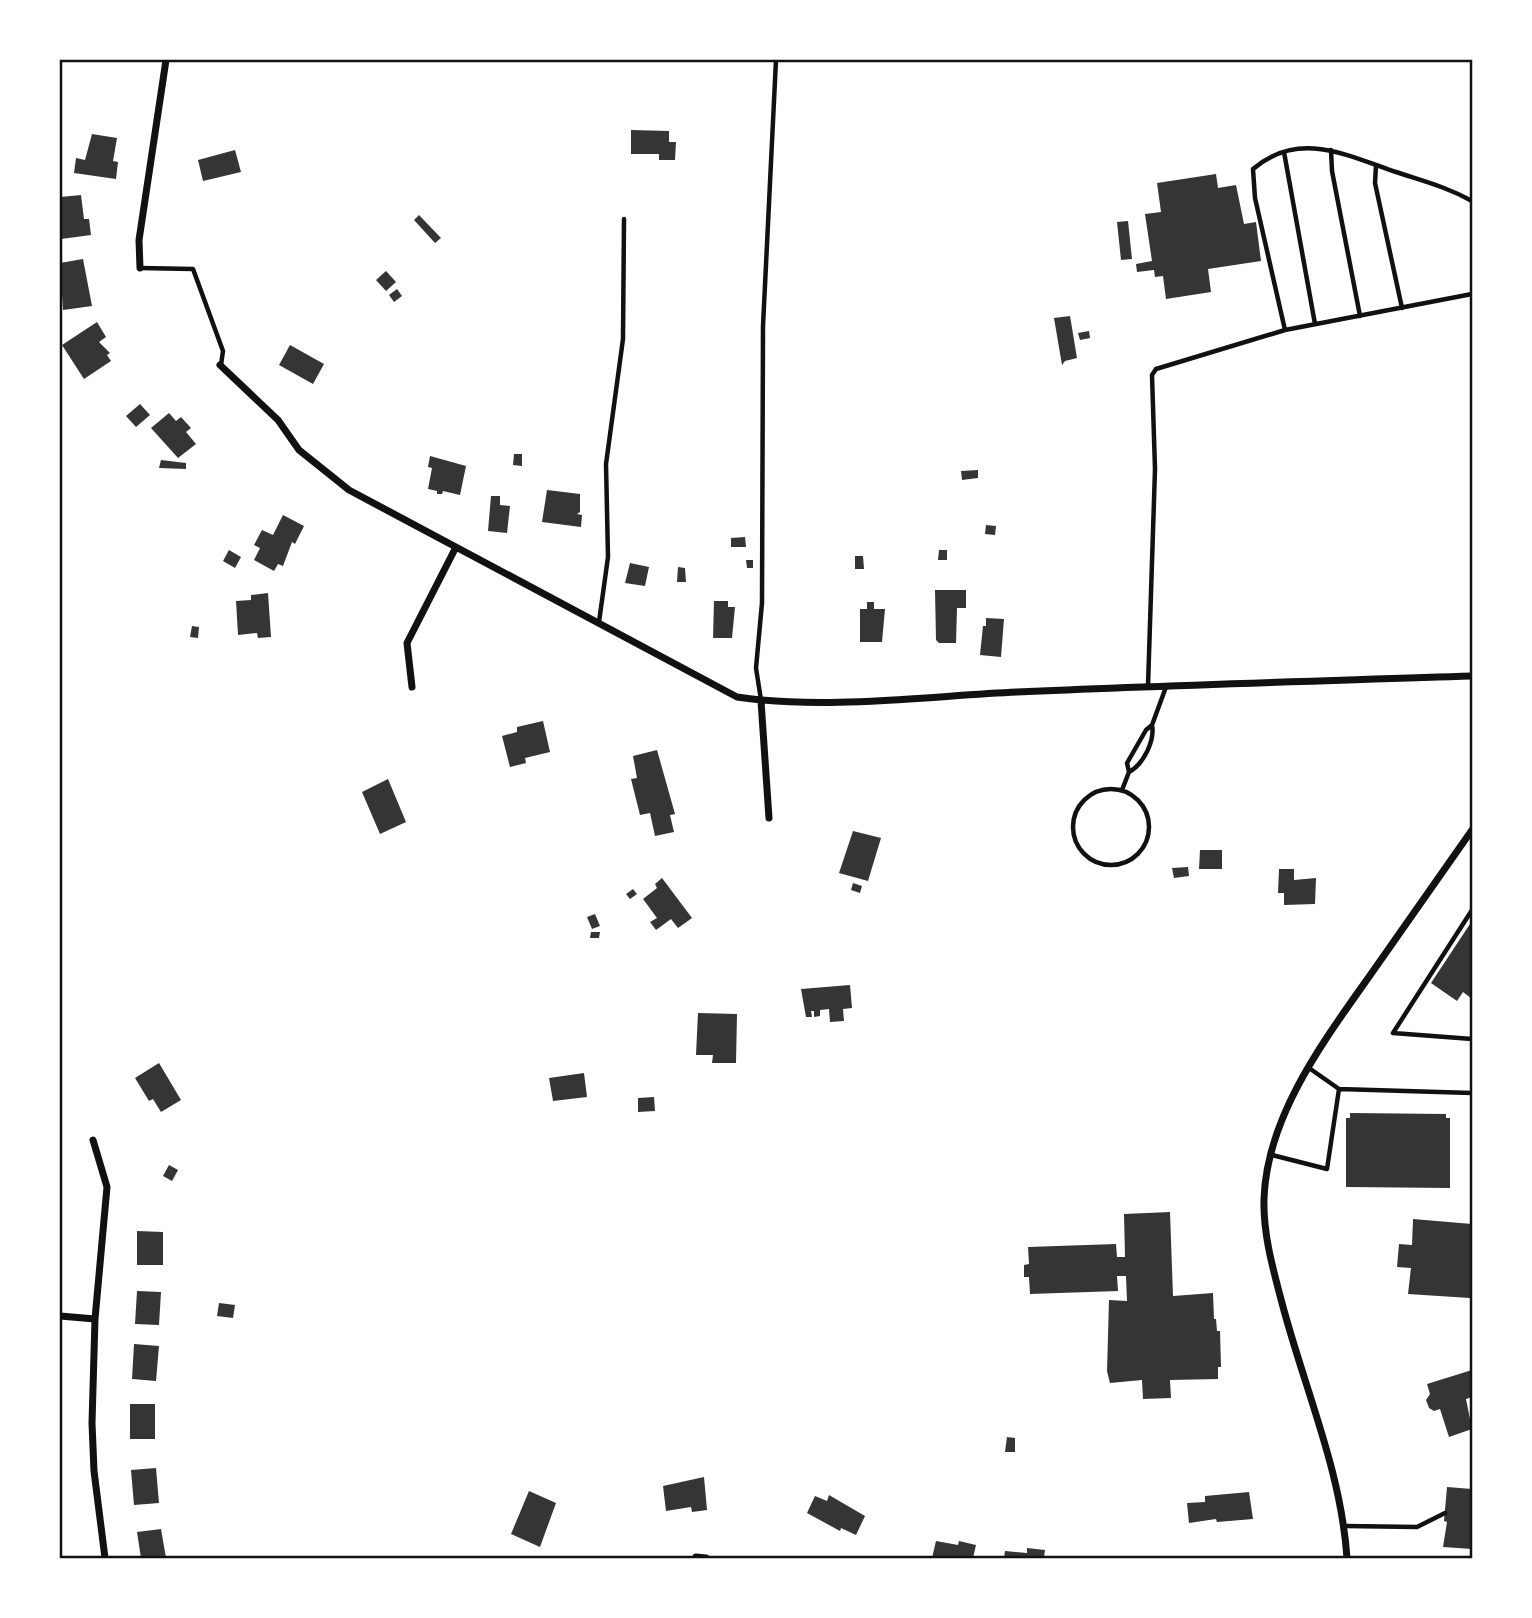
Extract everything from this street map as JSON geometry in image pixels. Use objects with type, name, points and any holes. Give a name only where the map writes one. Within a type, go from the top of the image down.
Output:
[{"type":"street","points":[[140,268],[139,240],[166,60]]},
{"type":"street","points":[[220,365],[278,420],[299,450],[349,490],[598,622],[715,688],[737,697],[761,701],[847,700],[1148,686],[1472,676]]},
{"type":"street","points":[[412,687],[407,643],[456,547]]},
{"type":"street","points":[[761,701],[768,818]]},
{"type":"street","points":[[1346,1559],[1345,1526],[1319,1424],[1271,1261],[1264,1222],[1264,1197],[1271,1154],[1279,1128],[1327,1036],[1472,830]]},
{"type":"street","points":[[93,1140],[107,1187],[95,1319],[94,1471],[105,1559]]},
{"type":"street","points":[[60,1317],[95,1319]]},
{"type":"street","points":[[696,1557],[706,1559]]},
{"type":"lane","points":[[761,701],[756,668],[762,603],[763,326],[776,60]]},
{"type":"lane","points":[[1285,331],[1255,198],[1253,169],[1270,155],[1301,148],[1331,150],[1433,181],[1472,201]]},
{"type":"lane","points":[[1331,150],[1360,316]]},
{"type":"lane","points":[[1284,152],[1315,324]]},
{"type":"lane","points":[[1377,165],[1376,183],[1402,308]]},
{"type":"lane","points":[[598,622],[608,557],[606,464],[623,339],[624,219]]},
{"type":"lane","points":[[140,268],[192,269],[223,351],[220,365]]},
{"type":"lane","points":[[1148,686],[1155,470],[1152,375],[1156,369],[1285,331],[1472,294]]},
{"type":"lane","points":[[1122,790],[1129,772],[1127,763],[1152,724],[1166,686]]},
{"type":"lane","points":[[1129,772],[1137,768],[1154,736],[1152,724]]},
{"type":"lane","points":[[1122,790],[1143,805],[1150,829],[1147,842],[1130,861],[1105,865],[1083,852],[1076,842],[1074,818],[1087,797],[1098,791],[1122,790]]},
{"type":"lane","points":[[1472,910],[1393,1033],[1472,1039]]},
{"type":"lane","points":[[1309,1068],[1339,1089],[1472,1093]]},
{"type":"lane","points":[[1271,1154],[1327,1169],[1339,1089]]},
{"type":"lane","points":[[1345,1526],[1417,1527],[1445,1513]]},
{"type":"building","points":[[631,130],[669,131],[669,142],[676,142],[675,160],[659,160],[659,154],[631,154]]},
{"type":"building","points":[[92,134],[117,138],[113,161],[118,162],[116,179],[74,173],[76,158],[85,160]]},
{"type":"building","points":[[235,150],[241,172],[203,181],[198,160]]},
{"type":"building","points":[[1216,174],[1218,188],[1236,185],[1244,224],[1256,222],[1261,261],[1208,269],[1211,292],[1166,299],[1163,276],[1155,277],[1154,270],[1137,272],[1136,264],[1152,261],[1145,214],[1161,212],[1157,183]]},
{"type":"building","points":[[81,195],[84,219],[89,219],[91,235],[61,239],[60,197]]},
{"type":"building","points":[[419,215],[441,238],[435,243],[414,220]]},
{"type":"building","points":[[1128,221],[1132,259],[1121,260],[1117,222]]},
{"type":"building","points":[[83,259],[92,306],[63,310],[60,263]]},
{"type":"building","points":[[386,271],[396,282],[386,291],[376,280]]},
{"type":"building","points":[[397,289],[402,296],[394,302],[389,295]]},
{"type":"building","points":[[1070,316],[1077,358],[1065,361],[1062,365],[1054,318]]},
{"type":"building","points":[[97,322],[106,337],[99,342],[110,353],[107,355],[111,361],[84,379],[62,345]]},
{"type":"building","points":[[1089,331],[1090,338],[1080,340],[1078,333]]},
{"type":"building","points":[[290,345],[324,364],[313,384],[279,365]]},
{"type":"building","points":[[140,404],[150,415],[136,427],[126,416]]},
{"type":"building","points":[[169,413],[176,421],[181,417],[191,428],[186,432],[196,444],[178,458],[151,428]]},
{"type":"building","points":[[514,454],[522,454],[522,466],[513,465]]},
{"type":"building","points":[[430,456],[466,466],[460,495],[443,491],[442,494],[437,494],[437,491],[428,489],[432,468],[428,467]]},
{"type":"building","points":[[161,460],[186,463],[186,469],[159,468]]},
{"type":"building","points":[[978,470],[978,478],[962,480],[961,471]]},
{"type":"building","points":[[547,490],[580,494],[580,512],[577,514],[582,515],[581,527],[542,522]]},
{"type":"building","points":[[491,496],[500,496],[500,505],[510,506],[507,533],[488,531]]},
{"type":"building","points":[[283,515],[304,526],[295,544],[292,542],[283,566],[278,564],[274,571],[254,560],[260,548],[254,545],[262,530],[273,535]]},
{"type":"building","points":[[986,525],[996,526],[995,535],[985,534]]},
{"type":"building","points":[[745,537],[746,547],[731,547],[731,538]]},
{"type":"building","points":[[229,550],[241,557],[235,568],[223,561]]},
{"type":"building","points":[[939,550],[947,550],[947,560],[938,560]]},
{"type":"building","points":[[855,556],[863,556],[864,569],[855,569]]},
{"type":"building","points":[[746,560],[753,560],[753,568],[747,568]]},
{"type":"building","points":[[630,563],[649,567],[645,586],[625,583]]},
{"type":"building","points":[[678,567],[685,568],[686,582],[677,582]]},
{"type":"building","points":[[935,590],[966,590],[966,608],[957,608],[956,643],[939,643],[936,640]]},
{"type":"building","points":[[268,593],[271,637],[258,638],[257,633],[238,635],[236,601],[251,600],[251,595]]},
{"type":"building","points":[[714,601],[728,601],[728,607],[735,607],[732,638],[713,638]]},
{"type":"building","points":[[867,602],[874,602],[874,609],[885,609],[882,642],[860,642],[860,609],[867,609]]},
{"type":"building","points":[[986,618],[1004,619],[1001,657],[980,655]]},
{"type":"building","points":[[192,626],[199,627],[198,638],[190,637]]},
{"type":"building","points":[[543,721],[550,752],[525,758],[526,763],[510,767],[502,736],[517,732],[517,727]]},
{"type":"building","points":[[657,750],[675,814],[670,815],[674,832],[655,836],[650,813],[640,815],[631,779],[637,778],[633,756]]},
{"type":"building","points":[[388,779],[406,822],[380,834],[362,792]]},
{"type":"building","points":[[853,831],[881,838],[868,881],[839,873]]},
{"type":"building","points":[[1200,850],[1222,850],[1222,869],[1199,869]]},
{"type":"building","points":[[1188,867],[1189,876],[1174,878],[1172,868]]},
{"type":"building","points":[[1279,869],[1294,869],[1294,880],[1316,878],[1315,904],[1284,905],[1284,893],[1278,893]]},
{"type":"building","points":[[662,878],[692,918],[678,928],[671,919],[656,930],[650,922],[657,918],[643,899],[657,888],[655,884]]},
{"type":"building","points":[[853,883],[862,886],[860,893],[851,890]]},
{"type":"building","points":[[633,889],[637,894],[630,899],[626,894]]},
{"type":"building","points":[[595,914],[600,926],[592,929],[587,917]]},
{"type":"building","points":[[1472,921],[1472,999],[1463,992],[1457,1001],[1431,983]]},
{"type":"building","points":[[591,932],[600,932],[599,938],[590,938]]},
{"type":"building","points":[[850,985],[852,1008],[843,1009],[844,1021],[830,1022],[829,1009],[820,1010],[820,1016],[814,1017],[814,1011],[811,1011],[812,1017],[806,1017],[801,989]]},
{"type":"building","points":[[698,1013],[737,1014],[736,1063],[712,1063],[713,1055],[696,1055]]},
{"type":"building","points":[[159,1063],[181,1100],[161,1112],[153,1099],[149,1101],[135,1078]]},
{"type":"building","points":[[584,1073],[587,1097],[553,1101],[549,1078]]},
{"type":"building","points":[[654,1097],[655,1111],[638,1112],[638,1098]]},
{"type":"building","points":[[1350,1113],[1446,1114],[1446,1118],[1450,1118],[1450,1188],[1346,1187],[1346,1118],[1350,1118]]},
{"type":"building","points":[[169,1165],[178,1170],[172,1181],[163,1176]]},
{"type":"building","points":[[1170,1212],[1173,1296],[1213,1293],[1214,1319],[1217,1331],[1220,1331],[1221,1367],[1218,1367],[1218,1379],[1170,1380],[1171,1398],[1143,1399],[1142,1380],[1110,1383],[1107,1371],[1109,1300],[1127,1301],[1126,1276],[1117,1276],[1118,1291],[1030,1294],[1029,1277],[1024,1277],[1024,1265],[1029,1264],[1028,1247],[1116,1244],[1117,1257],[1125,1257],[1124,1214]]},
{"type":"building","points":[[1413,1219],[1472,1224],[1470,1298],[1408,1294],[1411,1268],[1397,1267],[1399,1244],[1412,1245]]},
{"type":"building","points":[[137,1231],[163,1232],[163,1265],[137,1265]]},
{"type":"building","points":[[137,1291],[161,1292],[159,1325],[135,1324]]},
{"type":"building","points":[[219,1303],[235,1305],[233,1318],[217,1316]]},
{"type":"building","points":[[134,1344],[159,1346],[156,1381],[132,1379]]},
{"type":"building","points":[[1472,1370],[1472,1397],[1466,1399],[1472,1429],[1449,1437],[1440,1409],[1434,1411],[1429,1408],[1426,1400],[1430,1394],[1427,1384]]},
{"type":"building","points":[[130,1404],[155,1404],[155,1439],[130,1439]]},
{"type":"building","points":[[1007,1437],[1015,1438],[1015,1452],[1005,1452]]},
{"type":"building","points":[[156,1468],[159,1503],[134,1505],[131,1470]]},
{"type":"building","points":[[704,1477],[707,1510],[692,1512],[691,1507],[666,1511],[663,1486]]},
{"type":"building","points":[[1447,1487],[1472,1489],[1472,1549],[1443,1547],[1447,1522],[1444,1521]]},
{"type":"building","points":[[529,1491],[556,1503],[540,1547],[511,1534]]},
{"type":"building","points":[[1249,1492],[1253,1519],[1217,1522],[1216,1519],[1189,1523],[1187,1503],[1205,1502],[1205,1496]]},
{"type":"building","points":[[829,1495],[865,1516],[856,1535],[841,1528],[840,1531],[807,1513],[815,1496],[827,1501]]},
{"type":"building","points":[[161,1529],[166,1558],[141,1558],[137,1532]]},
{"type":"building","points":[[936,1541],[958,1545],[959,1541],[976,1545],[973,1558],[932,1558]]},
{"type":"building","points":[[1027,1548],[1045,1550],[1044,1558],[1004,1558],[1005,1551],[1027,1553]]}]
